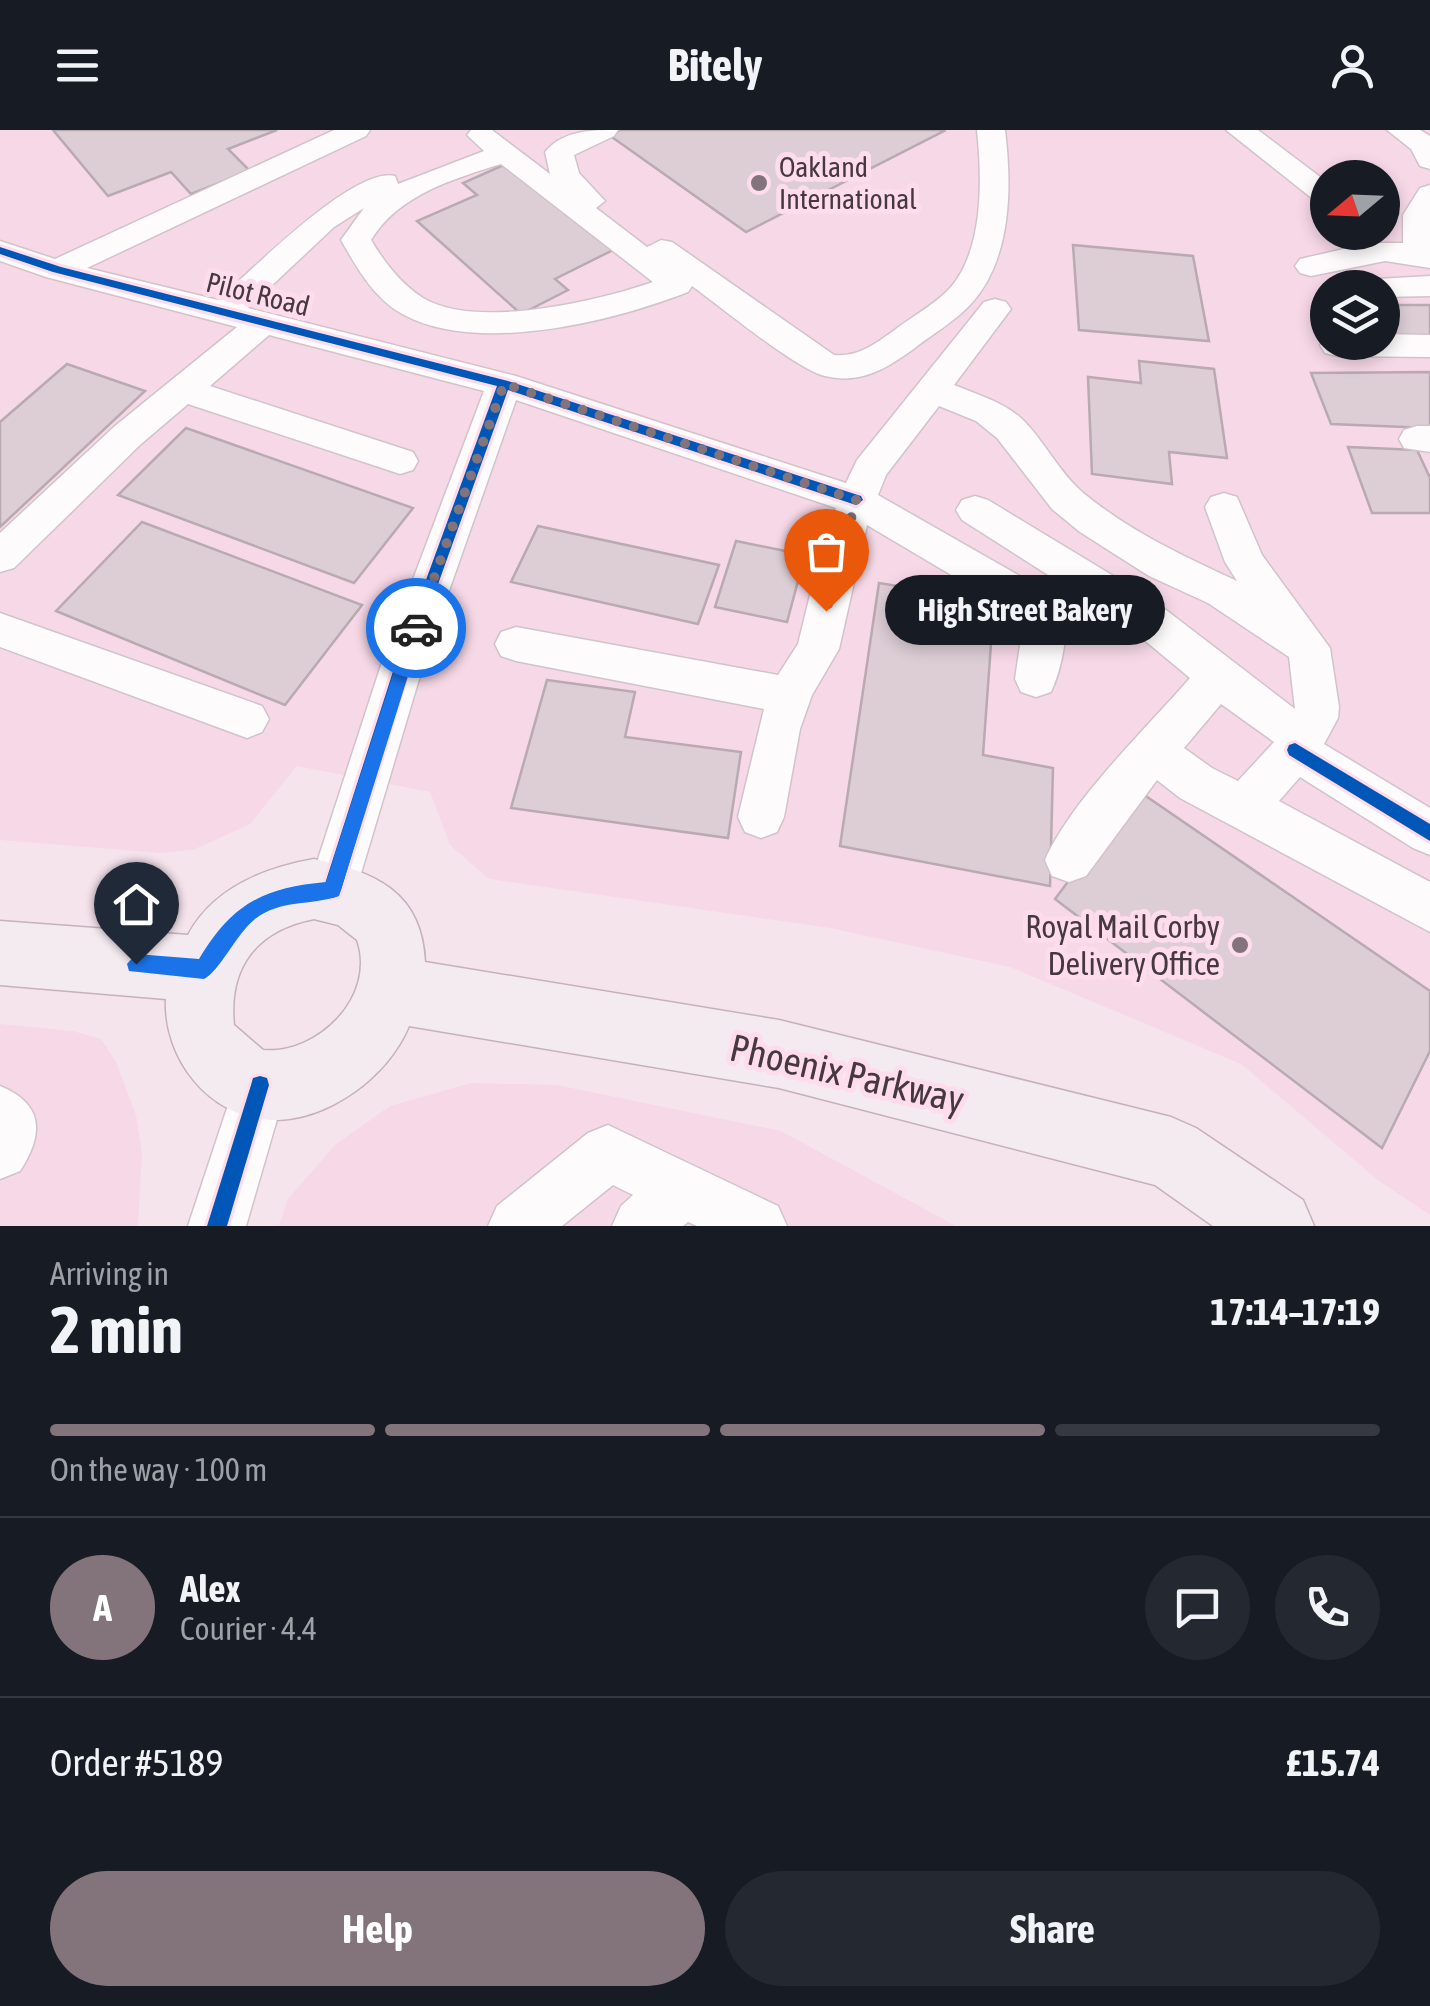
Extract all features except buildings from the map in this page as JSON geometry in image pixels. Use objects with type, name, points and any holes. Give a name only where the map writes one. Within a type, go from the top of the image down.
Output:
[{"type":"main road","points":[[332,890],[360,900],[382,920],[394,948],[392,990],[378,1024],[352,1054],[320,1075],[284,1086],[260,1085],[229,1073],[207,1051],[196,1020],[204,969],[223,937],[250,912],[281,895],[332,890]]},
{"type":"main road","points":[[0,954],[204,969]]},
{"type":"main road","name":"Phoenix Parkway","points":[[392,990],[779,1054],[1172,1153],[1276,1226]]},
{"type":"street","points":[[57,270],[356,130]]},
{"type":"street","points":[[604,130],[562,149],[558,157],[565,176],[591,202],[825,365],[849,370],[868,366],[959,298],[976,274],[987,241],[995,156],[991,130]]},
{"type":"street","points":[[1240,130],[1310,183]]},
{"type":"street","points":[[1401,130],[1423,144],[1430,160]]},
{"type":"street","points":[[493,140],[536,177],[677,285],[650,296],[566,314],[462,324],[421,311],[371,270],[356,240],[364,222],[493,140]]},
{"type":"street","points":[[226,311],[323,221],[420,160],[493,140]]},
{"type":"street","points":[[1398,250],[1424,256],[1418,215],[1430,194]]},
{"type":"street","name":"Pilot Road","points":[[0,250],[57,270],[504,384],[857,501],[1046,611],[1036,679]]},
{"type":"street","points":[[1310,266],[1345,250]]},
{"type":"street","points":[[1400,287],[1430,286]]},
{"type":"street","points":[[761,817],[772,756],[790,696],[818,649],[857,501],[932,390],[995,309]]},
{"type":"street","points":[[0,557],[128,435],[265,321]]},
{"type":"street","points":[[1400,346],[1430,346]]},
{"type":"street","points":[[332,890],[404,658],[504,384]]},
{"type":"street","points":[[186,390],[400,461]]},
{"type":"street","points":[[932,390],[988,412],[1010,428],[1065,499],[1094,522],[1164,565],[1222,592],[1309,648]]},
{"type":"street","points":[[1224,507],[1245,562],[1309,648],[1305,735],[1254,795]]},
{"type":"street","points":[[975,510],[1138,612],[1256,707],[1305,735],[1430,833]]},
{"type":"street","points":[[0,630],[248,720]]},
{"type":"street","points":[[516,644],[790,696]]},
{"type":"street","points":[[1069,860],[1218,676]]},
{"type":"street","points":[[1154,752],[1196,783],[1254,795],[1430,908]]},
{"type":"street","points":[[217,1226],[260,1085]]},
{"type":"street","points":[[0,1113],[10,1126],[9,1138],[0,1152]]},
{"type":"street","points":[[517,1226],[608,1153],[758,1226]]},
{"type":"street","points":[[641,1226],[682,1189]]},
{"type":"shaded area","points":[[0,130],[1430,130],[1430,1215],[1379,1181],[1241,1064],[1010,967],[830,928],[489,879],[450,845],[430,792],[297,766],[250,824],[193,850],[159,853],[0,840]]},
{"type":"shaded area","points":[[0,1024],[73,1031],[101,1039],[116,1062],[136,1115],[142,1154],[138,1226],[0,1226]]},
{"type":"shaded area","points":[[471,1083],[557,1085],[781,1131],[956,1226],[279,1226],[288,1199],[335,1145],[390,1106]]},
{"type":"cycle path","points":[[0,250],[57,270],[504,384],[404,659],[332,890]]},
{"type":"cycle path","points":[[504,384],[856,500]]},
{"type":"cycle path","points":[[1295,750],[1430,833]]},
{"type":"cycle path","points":[[217,1226],[260,1085]]},
{"type":"way so far","points":[[416,628],[504,384],[856,500],[826,611]]},
{"type":"place","name":"Oakland International","points":[[759,183]]},
{"type":"place","name":"High Street Bakery","points":[[826,611]]},
{"type":"place","name":"Royal Mail Corby Delivery Office","points":[[1240,945]]},
{"type":"route","points":[[136,964],[204,969],[223,937],[250,912],[281,895],[332,890],[416,628]]}]
